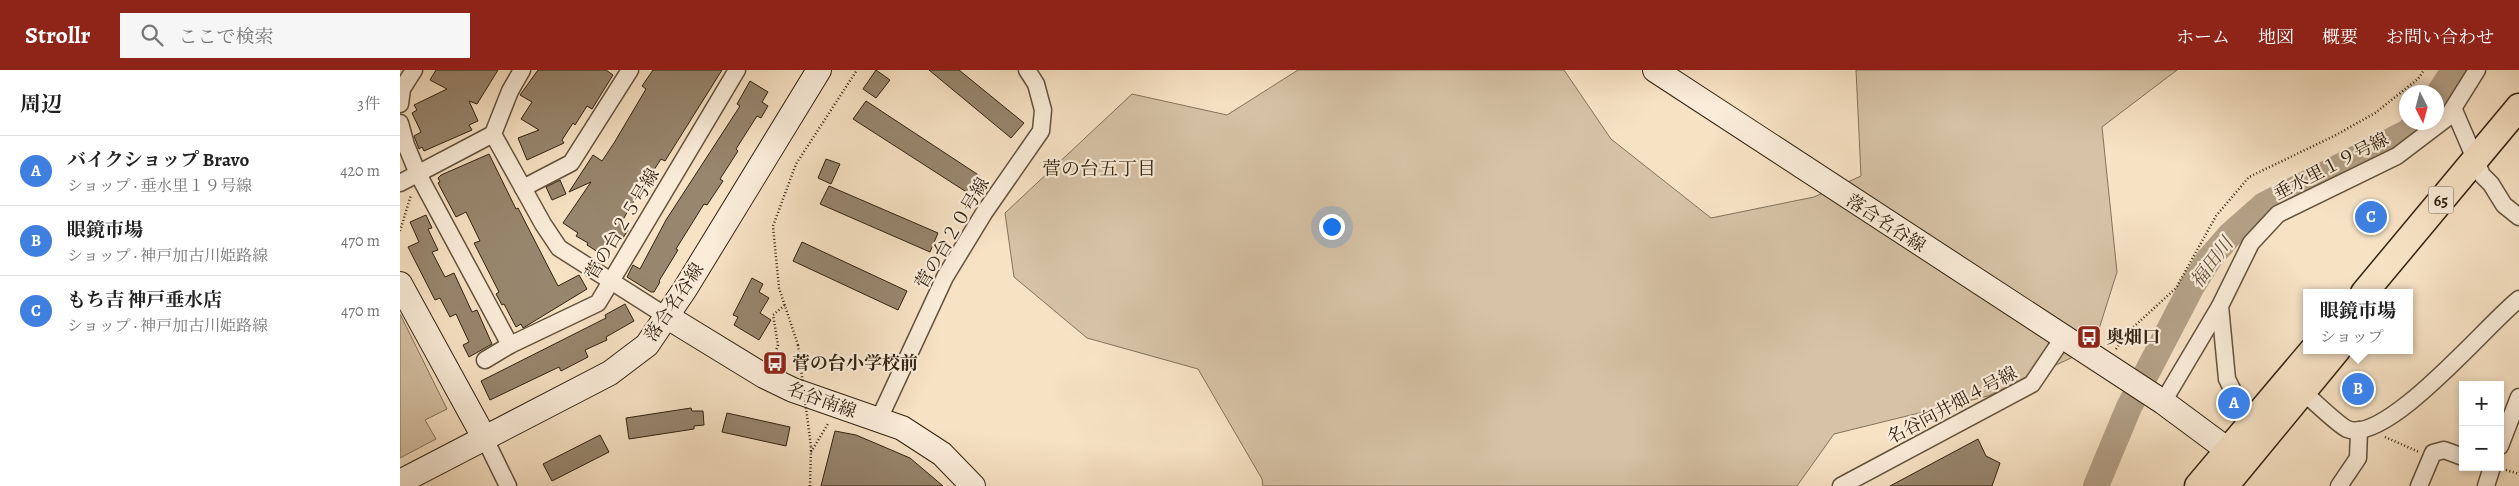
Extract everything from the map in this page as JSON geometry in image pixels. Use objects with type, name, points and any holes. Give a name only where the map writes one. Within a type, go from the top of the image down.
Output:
[{"type":"main road","name":"65","points":[[2387,289],[2478,167],[2519,107]]},
{"type":"main road","name":"65","points":[[2368,289],[2478,167],[2519,131]]},
{"type":"main road","points":[[2225,486],[2250,424],[2310,354]]},
{"type":"main road","points":[[2198,486],[2237,456],[2303,392],[2334,354]]},
{"type":"street","points":[[401,94],[414,70]]},
{"type":"street","points":[[400,184],[493,134],[510,91],[522,70]]},
{"type":"street","points":[[523,188],[570,163],[630,70]]},
{"type":"street","name":"菅の台２５号線","points":[[485,360],[510,345],[598,303],[737,70]]},
{"type":"street","name":"落合名谷線","points":[[400,482],[485,439],[628,361],[647,345],[818,70]]},
{"type":"street","name":"菅の台２０号線","points":[[879,419],[945,277],[984,213],[1042,131],[1043,110],[1036,84],[1027,70]]},
{"type":"street","name":"落合名谷線","points":[[1655,70],[2063,338],[2116,365],[2237,456]]},
{"type":"street","name":"垂水里１９号線","points":[[2163,402],[2220,306],[2251,243],[2278,214],[2397,156],[2447,118],[2454,110],[2477,70]]},
{"type":"street","points":[[2454,110],[2478,167],[2492,184],[2504,205],[2519,217]]},
{"type":"street","points":[[400,123],[406,146],[418,174],[510,345]]},
{"type":"street","points":[[493,134],[543,224],[559,248],[610,283],[666,316]]},
{"type":"street","points":[[400,284],[485,439],[508,486]]},
{"type":"street","points":[[2303,392],[2347,429],[2363,430],[2379,425],[2415,398],[2519,299]]},
{"type":"street","points":[[2220,306],[2227,379],[2250,424]]},
{"type":"street","name":"名谷南線","points":[[666,316],[764,376],[793,390],[902,428],[934,446],[973,486]]},
{"type":"street","name":"名谷向井畑４号線","points":[[1841,486],[2032,384],[2063,338]]},
{"type":"street","points":[[2504,436],[2519,398]]},
{"type":"street","points":[[2339,486],[2358,458],[2363,430]]},
{"type":"street","points":[[2419,486],[2433,452],[2444,450],[2459,456]]},
{"type":"street","points":[[2486,486],[2490,471]]},
{"type":"path","points":[[810,486],[811,448],[798,345],[779,288],[773,226],[796,164],[857,70]]},
{"type":"path","points":[[2116,365],[2128,332],[2176,288],[2216,216],[2248,177],[2336,135],[2375,113],[2418,78],[2424,70]]},
{"type":"path","points":[[400,231],[418,174]]},
{"type":"path","points":[[772,361],[778,345],[773,315],[785,305]]},
{"type":"path","points":[[811,453],[830,421]]},
{"type":"path","points":[[2363,430],[2431,457]]},
{"type":"path","points":[[2504,469],[2519,474]]},
{"type":"shaded area","points":[[1298,70],[1564,70],[1611,139],[1711,218],[1814,197],[1861,176],[1856,70],[2177,70],[2102,127],[2117,272],[2093,348],[1988,396],[1834,434],[1797,486],[1263,486],[1262,479],[1198,369],[1087,338],[1014,277],[1005,213],[1132,94],[1227,115]]},
{"type":"shaded area","points":[[400,314],[447,409],[425,420],[436,439],[400,458]]},
{"type":"building","points":[[436,70],[498,70],[477,104],[469,101],[478,121],[469,125],[472,130],[424,151],[422,147],[419,149],[414,136],[421,132],[412,113],[417,110],[414,105],[447,89],[430,80]]},
{"type":"building","points":[[538,70],[606,70],[613,75],[592,109],[587,106],[575,125],[573,123],[562,140],[564,143],[527,160],[518,138],[539,130],[521,119],[532,102],[520,95]]},
{"type":"building","points":[[653,70],[722,70],[665,161],[661,159],[629,209],[620,225],[628,230],[621,241],[611,238],[601,254],[587,245],[588,243],[576,236],[578,233],[563,223],[591,182],[569,192],[593,155],[602,161],[646,89],[642,86]]},
{"type":"building","points":[[876,70],[890,80],[876,98],[863,89]]},
{"type":"building","points":[[929,70],[959,70],[1024,123],[1011,138]]},
{"type":"building","points":[[750,81],[768,92],[762,102],[768,106],[761,118],[757,116],[736,149],[738,151],[720,179],[723,181],[707,205],[704,204],[676,249],[678,250],[654,292],[651,292],[627,277],[633,265],[640,269],[666,220],[740,106],[737,104]]},
{"type":"building","points":[[866,101],[980,176],[968,193],[853,119]]},
{"type":"building","points":[[489,154],[516,209],[518,208],[558,286],[579,275],[587,289],[523,328],[521,324],[516,327],[504,304],[502,305],[496,294],[499,292],[474,243],[480,241],[466,212],[456,217],[438,183],[440,182],[438,178],[441,175]]},
{"type":"building","points":[[826,159],[840,164],[831,184],[818,178]]},
{"type":"building","points":[[560,180],[566,194],[552,200],[546,187]]},
{"type":"building","points":[[829,186],[938,233],[930,252],[820,204]]},
{"type":"building","points":[[426,215],[432,228],[428,229],[438,250],[432,252],[445,277],[454,273],[472,312],[477,310],[492,344],[469,357],[463,345],[469,342],[456,314],[450,317],[440,298],[435,300],[408,247],[419,242],[410,222]]},
{"type":"building","points":[[802,242],[907,291],[898,310],[793,261]]},
{"type":"building","points":[[752,278],[763,284],[759,292],[769,298],[760,313],[771,320],[759,340],[734,325],[738,317],[733,315]]},
{"type":"building","points":[[625,304],[634,321],[606,337],[607,340],[585,350],[588,357],[561,371],[559,367],[490,400],[481,381],[606,318],[605,315]]},
{"type":"building","points":[[691,408],[692,411],[703,411],[704,425],[694,426],[694,429],[629,439],[626,418]]},
{"type":"building","points":[[727,413],[790,427],[786,446],[722,432]]},
{"type":"building","points":[[835,431],[856,435],[910,458],[943,486],[821,486]]},
{"type":"building","points":[[600,435],[609,452],[552,481],[543,464]]},
{"type":"building","points":[[1978,439],[1986,456],[2000,463],[1992,486],[1890,486]]},
{"type":"waterway","name":"福田川","points":[[2444,86],[2454,70]]},
{"type":"waterway","name":"福田川","points":[[2096,486],[2129,407],[2192,286],[2209,259],[2230,235],[2264,205],[2410,130]]},
{"type":"place","name":"もち吉 神戸垂水店","points":[[2371,217]]},
{"type":"place","name":"奥畑口","points":[[2089,337]]},
{"type":"place","name":"菅の台小学校前","points":[[775,363]]},
{"type":"place","name":"眼鏡市場","points":[[2358,389]]},
{"type":"place","name":"バイクショップ Bravo","points":[[2234,403]]},
{"type":"district","name":"菅の台五丁目","points":[[1099,168]]}]
